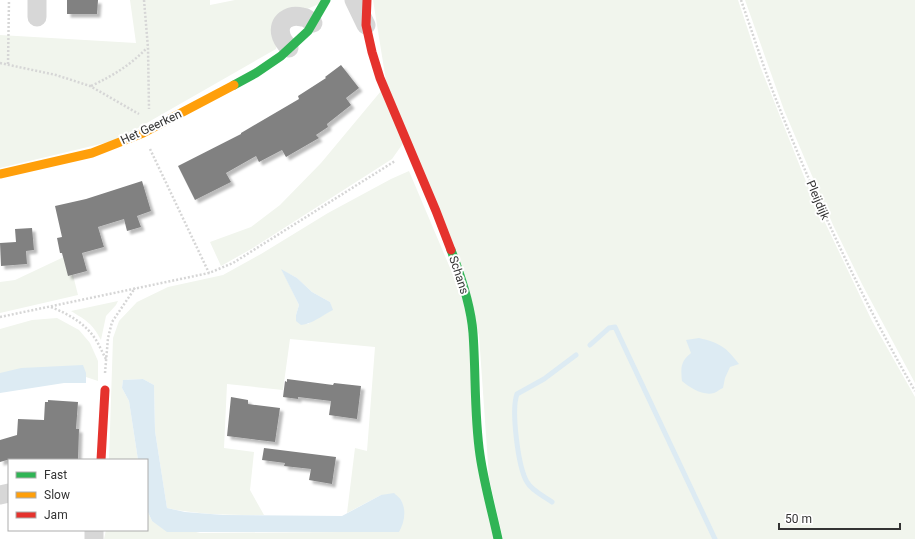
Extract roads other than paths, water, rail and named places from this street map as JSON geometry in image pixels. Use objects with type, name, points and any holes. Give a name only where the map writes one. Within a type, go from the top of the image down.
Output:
[{"type":"street","name":"Het Geerken","points":[[0,174],[92,153],[256,73],[281,56],[289,48],[280,34],[282,22],[287,18],[295,16],[304,17],[313,23],[326,0]]},
{"type":"street","name":"Schans","points":[[354,0],[366,25],[380,78],[436,211],[456,263],[470,313],[473,332],[475,402],[480,455],[498,539]]},
{"type":"street","name":"Schans","points":[[366,25],[367,0]]},
{"type":"street","points":[[101,459],[104,390]]},
{"type":"waterway","points":[[590,345],[609,328],[615,327],[715,539]]},
{"type":"waterway","points":[[552,502],[532,488],[524,475],[516,438],[515,402],[517,394],[544,379],[576,355]]}]
